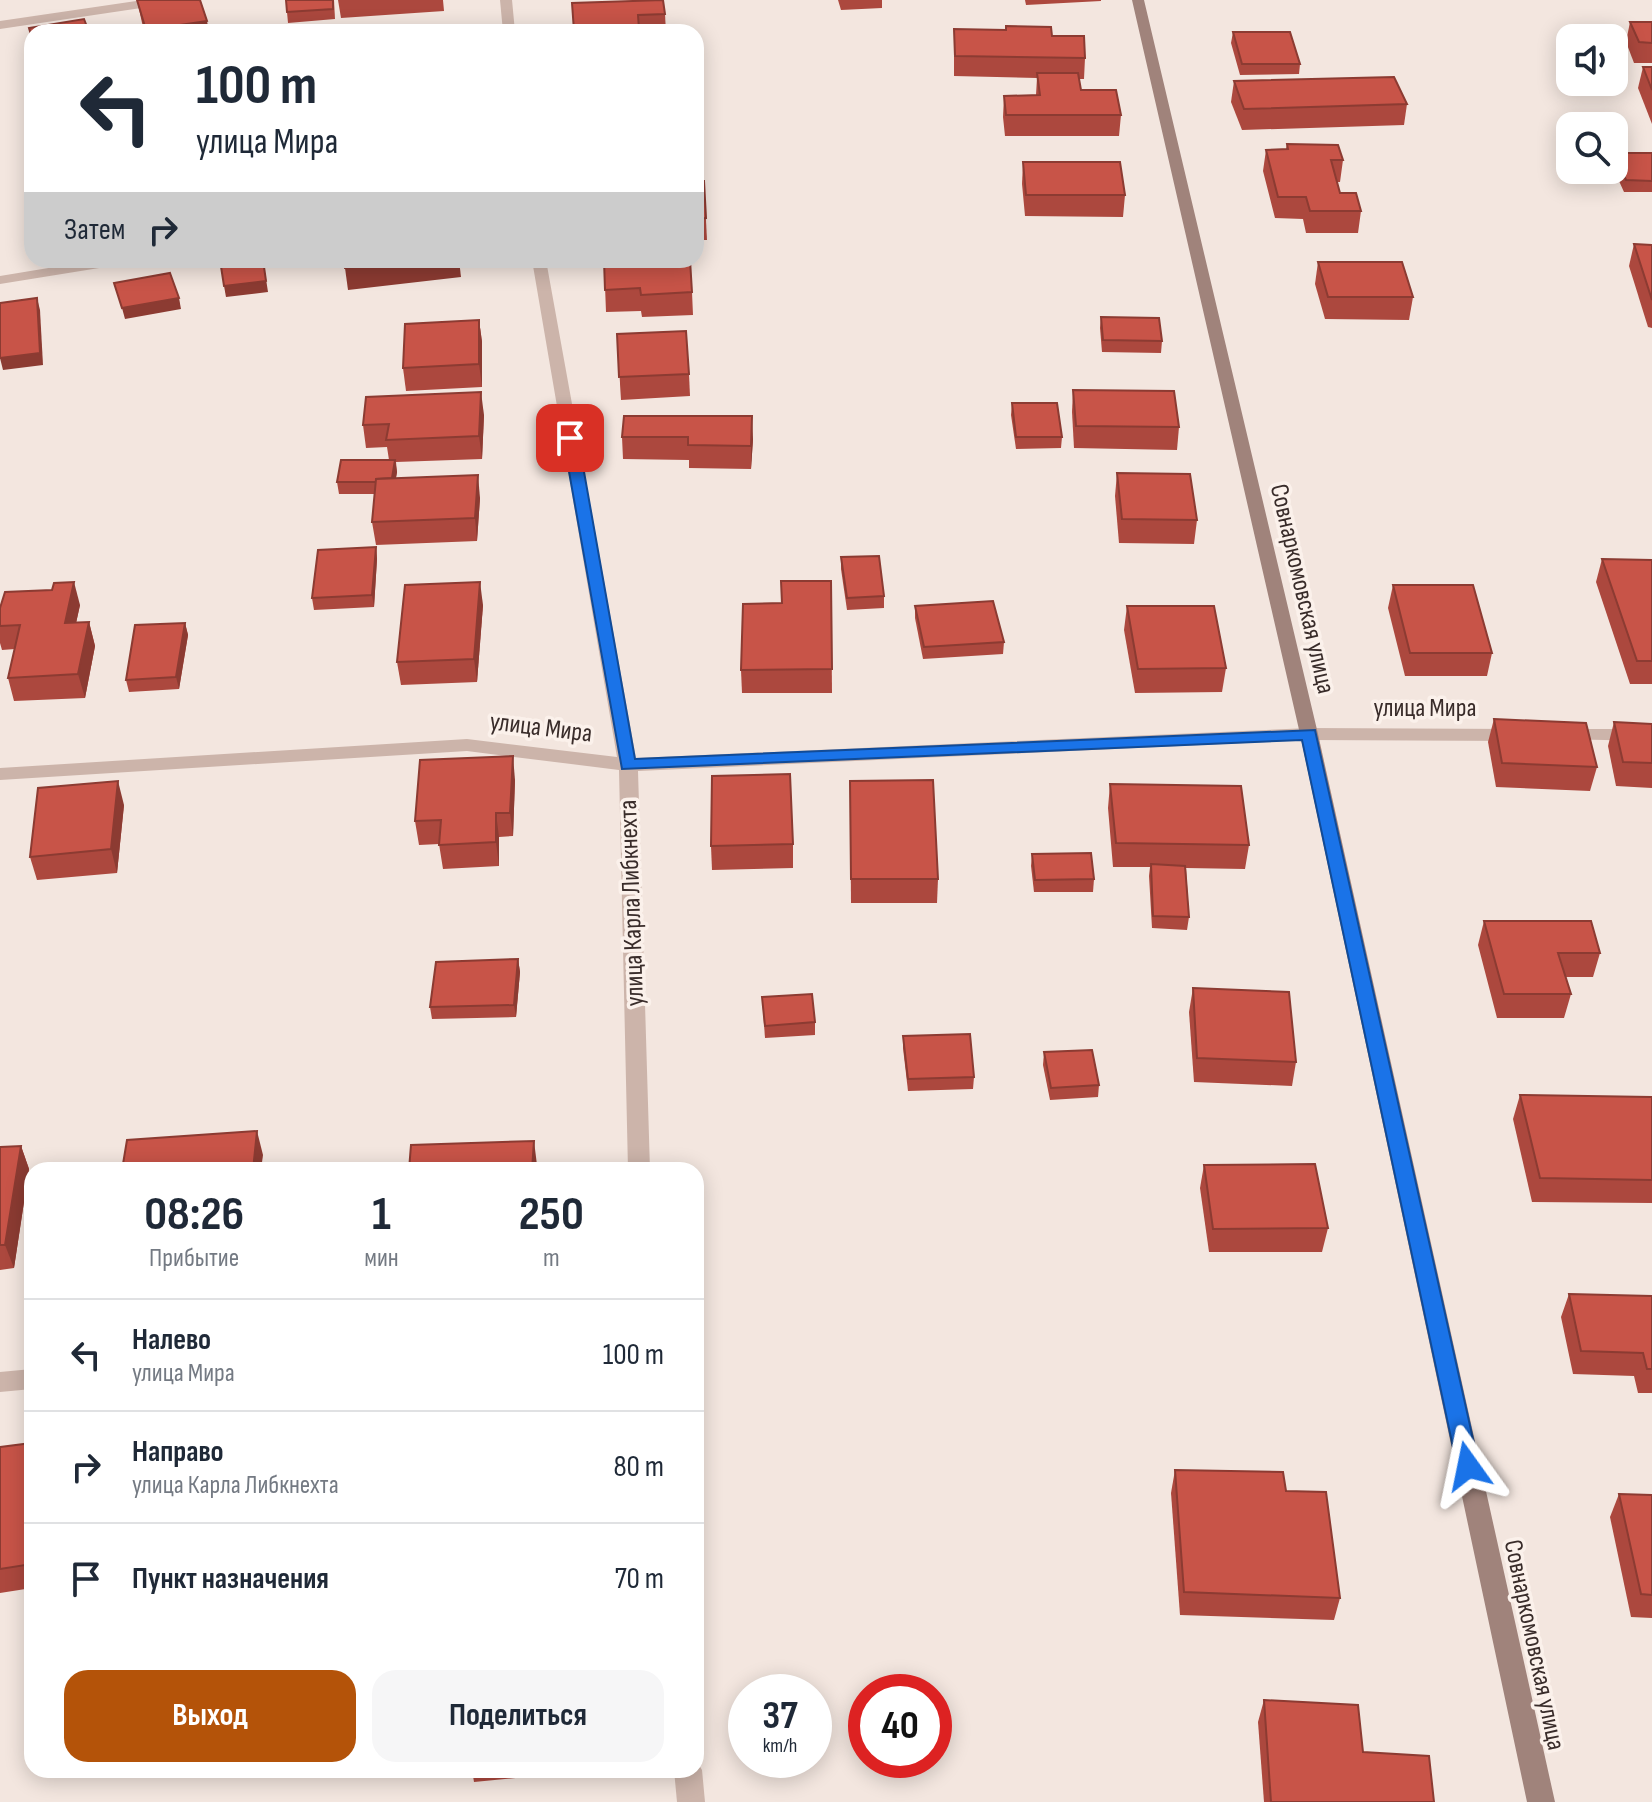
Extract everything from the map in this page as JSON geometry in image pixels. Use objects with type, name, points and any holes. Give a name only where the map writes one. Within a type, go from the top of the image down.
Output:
[{"type":"street","points":[[0,25],[168,0]]},
{"type":"street","points":[[506,0],[508,24]]},
{"type":"street","name":"Совнаркомовская улица","points":[[1138,0],[1309,734],[1541,1802]]},
{"type":"street","points":[[0,280],[74,268]]},
{"type":"street","name":"улица Карла Либкнехта","points":[[540,268],[628,765],[639,1162]]},
{"type":"street","name":"улица Мира","points":[[0,774],[467,745],[628,765],[1309,734],[1652,735]]},
{"type":"street","points":[[0,1382],[24,1380]]},
{"type":"street","points":[[689,1778],[691,1802]]},
{"type":"building","points":[[137,0],[200,0],[207,21],[187,24],[144,24]]},
{"type":"building","points":[[286,0],[333,0],[333,9],[287,12]]},
{"type":"building","points":[[663,0],[665,14],[638,15],[639,24],[574,24],[572,3]]},
{"type":"building","points":[[84,19],[86,24],[53,24]]},
{"type":"building","points":[[1630,22],[1652,22],[1652,43],[1639,42]]},
{"type":"building","points":[[1006,26],[1051,27],[1052,36],[1084,36],[1085,58],[955,56],[954,29],[1006,30]]},
{"type":"building","points":[[1233,32],[1290,32],[1300,64],[1242,64]]},
{"type":"building","points":[[1643,67],[1652,67],[1652,90]]},
{"type":"building","points":[[1037,73],[1078,73],[1081,90],[1116,90],[1121,115],[1006,115],[1004,96],[1040,95]]},
{"type":"building","points":[[1394,77],[1407,104],[1244,109],[1234,81]]},
{"type":"building","points":[[1287,144],[1338,145],[1343,160],[1331,160],[1340,193],[1356,193],[1361,211],[1310,211],[1306,197],[1278,197],[1266,150],[1288,149]]},
{"type":"building","points":[[1628,153],[1652,153],[1652,181],[1628,180]]},
{"type":"building","points":[[1023,162],[1120,162],[1125,195],[1026,195]]},
{"type":"building","points":[[1634,244],[1652,245],[1652,300]]},
{"type":"building","points":[[1318,262],[1402,262],[1413,297],[1328,297]]},
{"type":"building","points":[[221,268],[264,268],[266,281],[224,286]]},
{"type":"building","points":[[604,268],[690,268],[692,292],[641,295],[640,288],[605,290]]},
{"type":"building","points":[[170,273],[179,298],[122,308],[114,283]]},
{"type":"building","points":[[37,298],[40,353],[0,358],[0,303]]},
{"type":"building","points":[[1101,317],[1159,318],[1162,341],[1103,340]]},
{"type":"building","points":[[479,320],[479,364],[403,368],[405,324]]},
{"type":"building","points":[[686,331],[689,374],[619,377],[617,334]]},
{"type":"building","points":[[1073,390],[1174,391],[1179,427],[1076,426]]},
{"type":"building","points":[[481,392],[479,436],[386,440],[389,424],[363,425],[366,397]]},
{"type":"building","points":[[1012,403],[1057,403],[1062,437],[1016,437]]},
{"type":"building","points":[[624,416],[752,416],[751,446],[688,445],[688,437],[622,437]]},
{"type":"building","points":[[341,460],[395,460],[392,478],[376,479],[376,482],[337,482]]},
{"type":"building","points":[[1117,473],[1190,474],[1197,520],[1122,519]]},
{"type":"building","points":[[478,475],[475,518],[372,522],[376,479]]},
{"type":"building","points":[[376,547],[372,595],[312,598],[318,550]]},
{"type":"building","points":[[879,556],[884,596],[847,598],[841,557]]},
{"type":"building","points":[[1602,559],[1652,560],[1652,661],[1637,661]]},
{"type":"building","points":[[781,581],[831,581],[832,669],[741,670],[743,604],[782,603]]},
{"type":"building","points":[[74,582],[65,623],[89,622],[78,674],[8,678],[20,625],[0,626],[0,608],[5,592],[52,590],[54,583]]},
{"type":"building","points":[[480,582],[474,659],[397,662],[405,585]]},
{"type":"building","points":[[1393,585],[1473,585],[1492,653],[1410,653]]},
{"type":"building","points":[[993,601],[1004,642],[924,647],[915,606]]},
{"type":"building","points":[[1127,606],[1214,606],[1226,668],[1138,669]]},
{"type":"building","points":[[185,623],[176,677],[126,680],[135,625]]},
{"type":"building","points":[[1494,719],[1586,723],[1597,767],[1502,763]]},
{"type":"building","points":[[1614,722],[1652,724],[1652,763],[1623,762]]},
{"type":"building","points":[[513,756],[510,813],[496,813],[496,842],[439,845],[441,820],[415,821],[420,760]]},
{"type":"building","points":[[790,774],[793,844],[711,846],[712,776]]},
{"type":"building","points":[[933,780],[938,879],[851,879],[850,781]]},
{"type":"building","points":[[118,781],[111,849],[30,857],[38,788]]},
{"type":"building","points":[[1110,784],[1241,786],[1249,845],[1116,843]]},
{"type":"building","points":[[1091,853],[1094,879],[1035,880],[1032,854]]},
{"type":"building","points":[[1151,864],[1185,866],[1189,917],[1153,916]]},
{"type":"building","points":[[1484,921],[1591,921],[1600,953],[1558,953],[1571,994],[1504,994]]},
{"type":"building","points":[[518,959],[514,1005],[430,1007],[436,962]]},
{"type":"building","points":[[1193,988],[1289,992],[1296,1062],[1197,1058]]},
{"type":"building","points":[[812,994],[815,1022],[765,1026],[762,997]]},
{"type":"building","points":[[970,1034],[974,1077],[908,1079],[903,1036]]},
{"type":"building","points":[[1092,1050],[1099,1085],[1051,1088],[1044,1052]]},
{"type":"building","points":[[1520,1095],[1652,1097],[1652,1180],[1540,1178]]},
{"type":"building","points":[[257,1131],[254,1162],[123,1162],[127,1140]]},
{"type":"building","points":[[534,1141],[533,1162],[410,1162],[411,1145]]},
{"type":"building","points":[[21,1146],[5,1245],[0,1245],[0,1147]]},
{"type":"building","points":[[1315,1164],[1328,1228],[1213,1229],[1204,1165]]},
{"type":"building","points":[[1569,1294],[1652,1296],[1652,1369],[1647,1369],[1643,1353],[1581,1351]]},
{"type":"building","points":[[24,1444],[24,1565],[0,1569],[0,1447]]},
{"type":"building","points":[[1175,1470],[1283,1472],[1286,1491],[1326,1492],[1340,1598],[1184,1592]]},
{"type":"building","points":[[1619,1494],[1652,1495],[1652,1595],[1641,1594]]},
{"type":"building","points":[[1264,1700],[1358,1705],[1363,1752],[1429,1756],[1434,1802],[1271,1802]]},
{"type":"route","points":[[570,438],[628,765],[1309,734],[1468,1466]]}]
